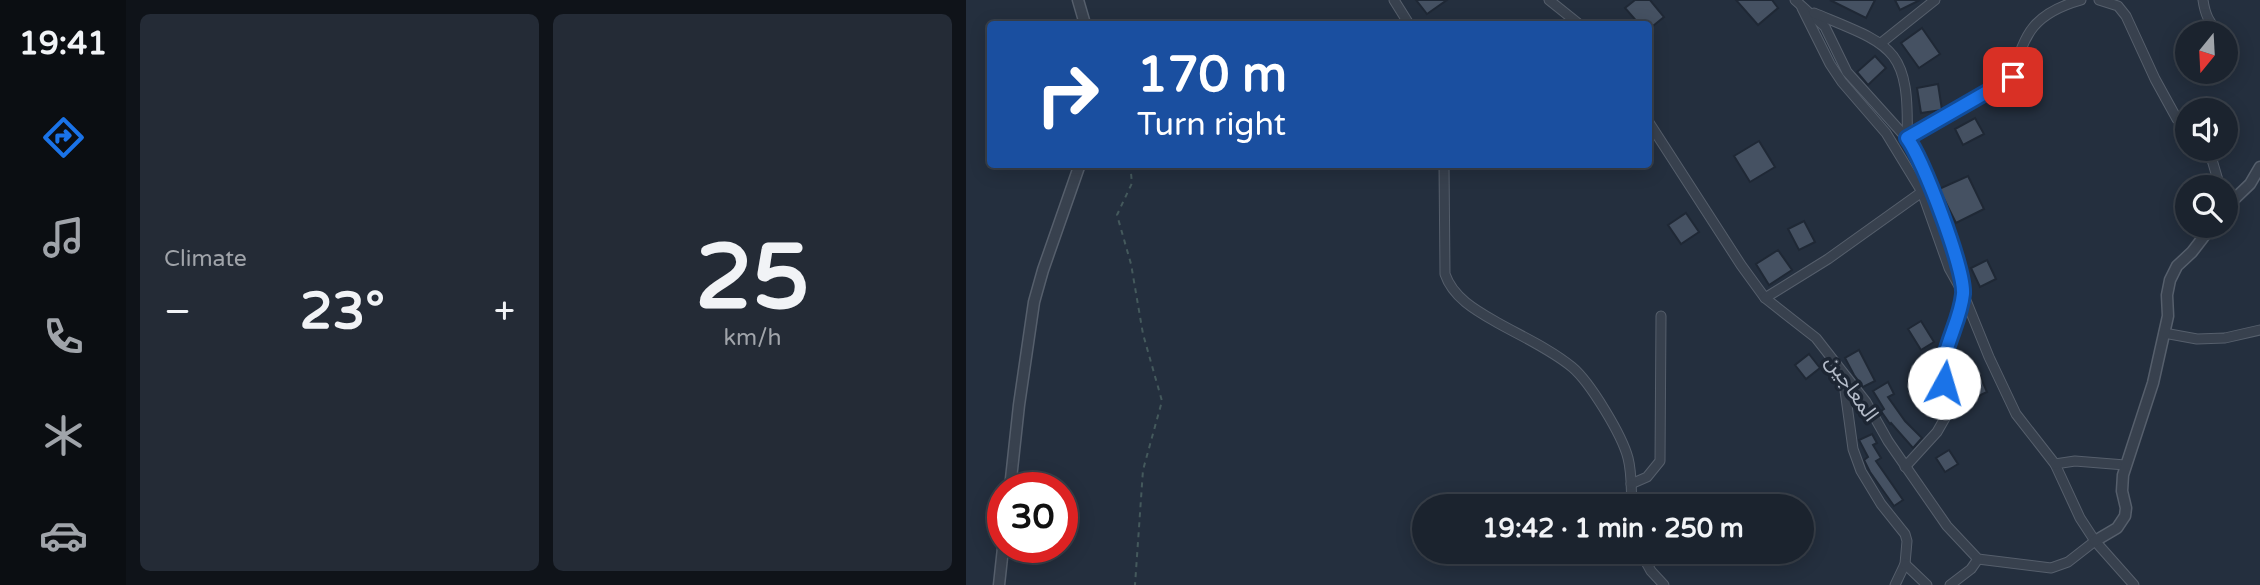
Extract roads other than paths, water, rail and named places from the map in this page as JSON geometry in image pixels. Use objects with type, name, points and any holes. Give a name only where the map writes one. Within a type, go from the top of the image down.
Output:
[{"type":"street","points":[[1078,0],[1084,21]]},
{"type":"street","points":[[1394,0],[1407,21]]},
{"type":"street","points":[[1549,0],[1575,21]]},
{"type":"street","points":[[1795,0],[1825,27],[1847,72],[1907,138],[1926,189],[1949,268],[1963,293],[2016,414],[2055,464],[2080,518],[2095,541],[2134,585]]},
{"type":"street","points":[[1881,43],[1935,0]]},
{"type":"street","points":[[1907,138],[2013,77],[2019,49],[2028,33],[2041,19],[2064,5],[2081,0]]},
{"type":"street","points":[[2099,0],[2118,6],[2126,16],[2175,115]]},
{"type":"street","points":[[2203,0],[2209,21]]},
{"type":"street","points":[[1802,8],[1881,43],[1896,58],[1908,106],[1907,138]]},
{"type":"street","points":[[1802,8],[1830,64],[1850,92],[1886,133],[1926,189]]},
{"type":"street","name":"المعاجين","points":[[1652,127],[1765,298],[1816,338],[1866,402],[1905,467],[1947,526],[1978,559]]},
{"type":"street","points":[[2238,196],[2250,184],[2260,167]]},
{"type":"street","points":[[1012,472],[1034,302],[1079,168]]},
{"type":"street","points":[[1444,168],[1445,274],[1449,285],[1475,310],[1552,353],[1574,369],[1621,439],[1629,459],[1631,494]]},
{"type":"street","points":[[1765,298],[1828,259],[1926,189]]},
{"type":"street","points":[[1950,585],[1978,559],[2051,568],[2068,562],[2117,528],[2123,520],[2126,508],[2122,483],[2125,465],[2153,383],[2168,316],[2168,287],[2173,272],[2202,238]]},
{"type":"street","points":[[1905,467],[1937,432],[1945,418],[1948,398],[1943,365],[1963,293]]},
{"type":"street","points":[[1631,484],[1647,477],[1660,461],[1661,316]]},
{"type":"street","points":[[2164,333],[2197,339],[2225,338],[2260,330]]},
{"type":"street","points":[[1843,374],[1853,449],[1861,471],[1881,504],[1905,534],[1905,564],[1895,585]]},
{"type":"street","points":[[2055,464],[2075,461],[2125,465]]},
{"type":"street","points":[[999,585],[1001,563]]},
{"type":"street","points":[[1647,564],[1664,585]]},
{"type":"street","points":[[1905,564],[1927,585]]}]
